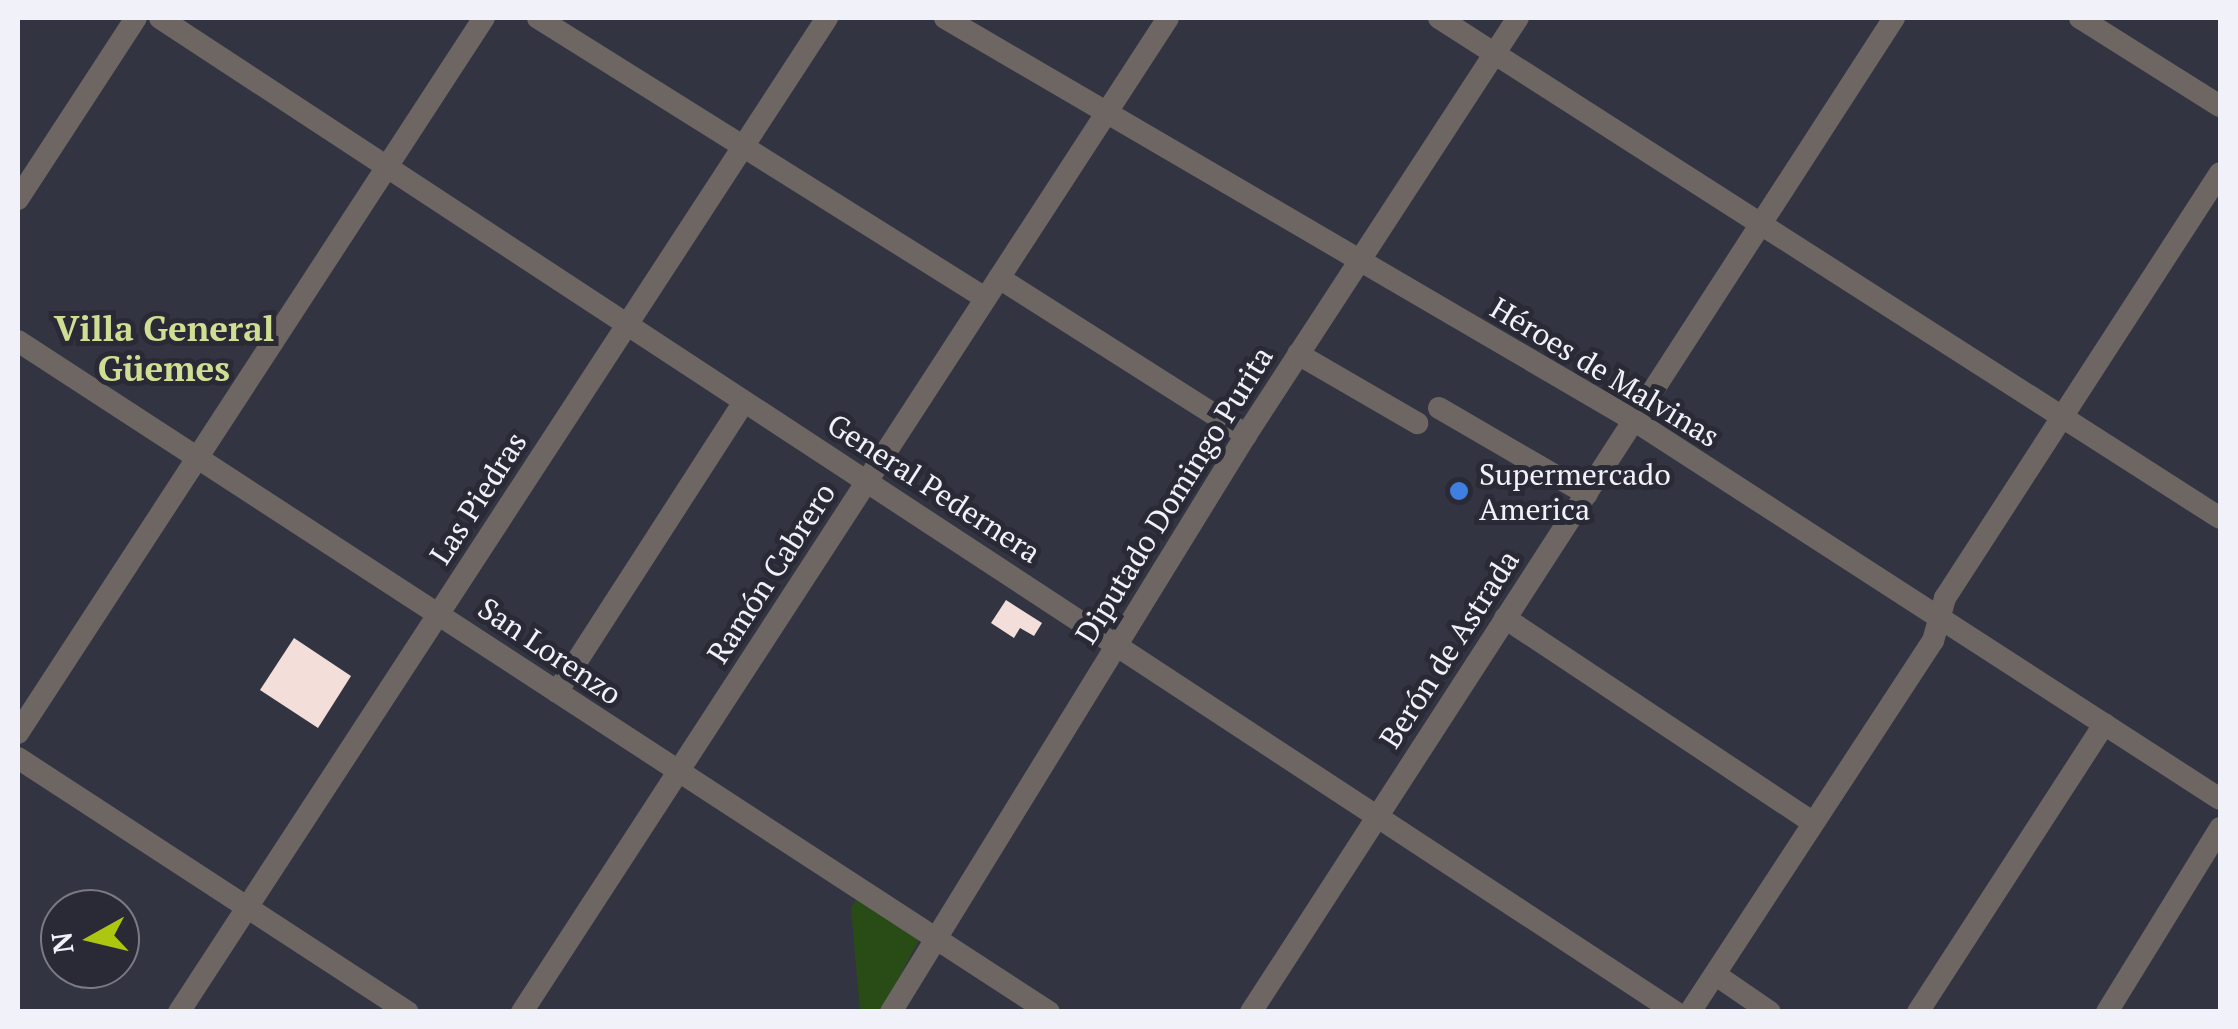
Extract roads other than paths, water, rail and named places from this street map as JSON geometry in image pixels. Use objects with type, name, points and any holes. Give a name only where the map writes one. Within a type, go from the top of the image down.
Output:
[{"type":"street","points":[[18,198],[136,18]]},
{"type":"street","name":"General Pedernera","points":[[160,18],[1676,1012]]},
{"type":"street","points":[[18,733],[484,18]]},
{"type":"street","points":[[538,18],[985,298]]},
{"type":"street","name":"Las Piedras","points":[[180,1012],[827,18]]},
{"type":"street","name":"Héroes de Malvinas","points":[[945,18],[1635,421],[2220,799]]},
{"type":"street","name":"Ramón Cabrero","points":[[522,1012],[1168,18]]},
{"type":"street","points":[[1439,18],[2059,418],[2218,510]]},
{"type":"street","name":"Diputado Domingo Purita","points":[[890,1012],[1246,435],[1518,18]]},
{"type":"street","name":"Berón de Astrada","points":[[1251,1012],[1894,18]]},
{"type":"street","points":[[2080,18],[2220,106]]},
{"type":"street","points":[[1690,1012],[1814,823],[2059,418],[2220,172]]},
{"type":"street","points":[[999,278],[1246,435]]},
{"type":"street","name":"San Lorenzo","points":[[18,341],[1049,1012]]},
{"type":"street","points":[[1298,354],[1417,423]]},
{"type":"street","points":[[557,692],[744,402]]},
{"type":"street","points":[[1439,408],[1587,494]]},
{"type":"street","points":[[1505,618],[1814,823]]},
{"type":"street","points":[[1918,1012],[2104,724]]},
{"type":"street","points":[[18,758],[248,904],[408,1012]]},
{"type":"street","points":[[2106,1012],[2220,828]]},
{"type":"street","points":[[1716,975],[1770,1012]]},
{"type":"place","name":"Supermercado America","points":[[1459,491]]},
{"type":"district","name":"Villa General Güemes","points":[[164,348]]}]
